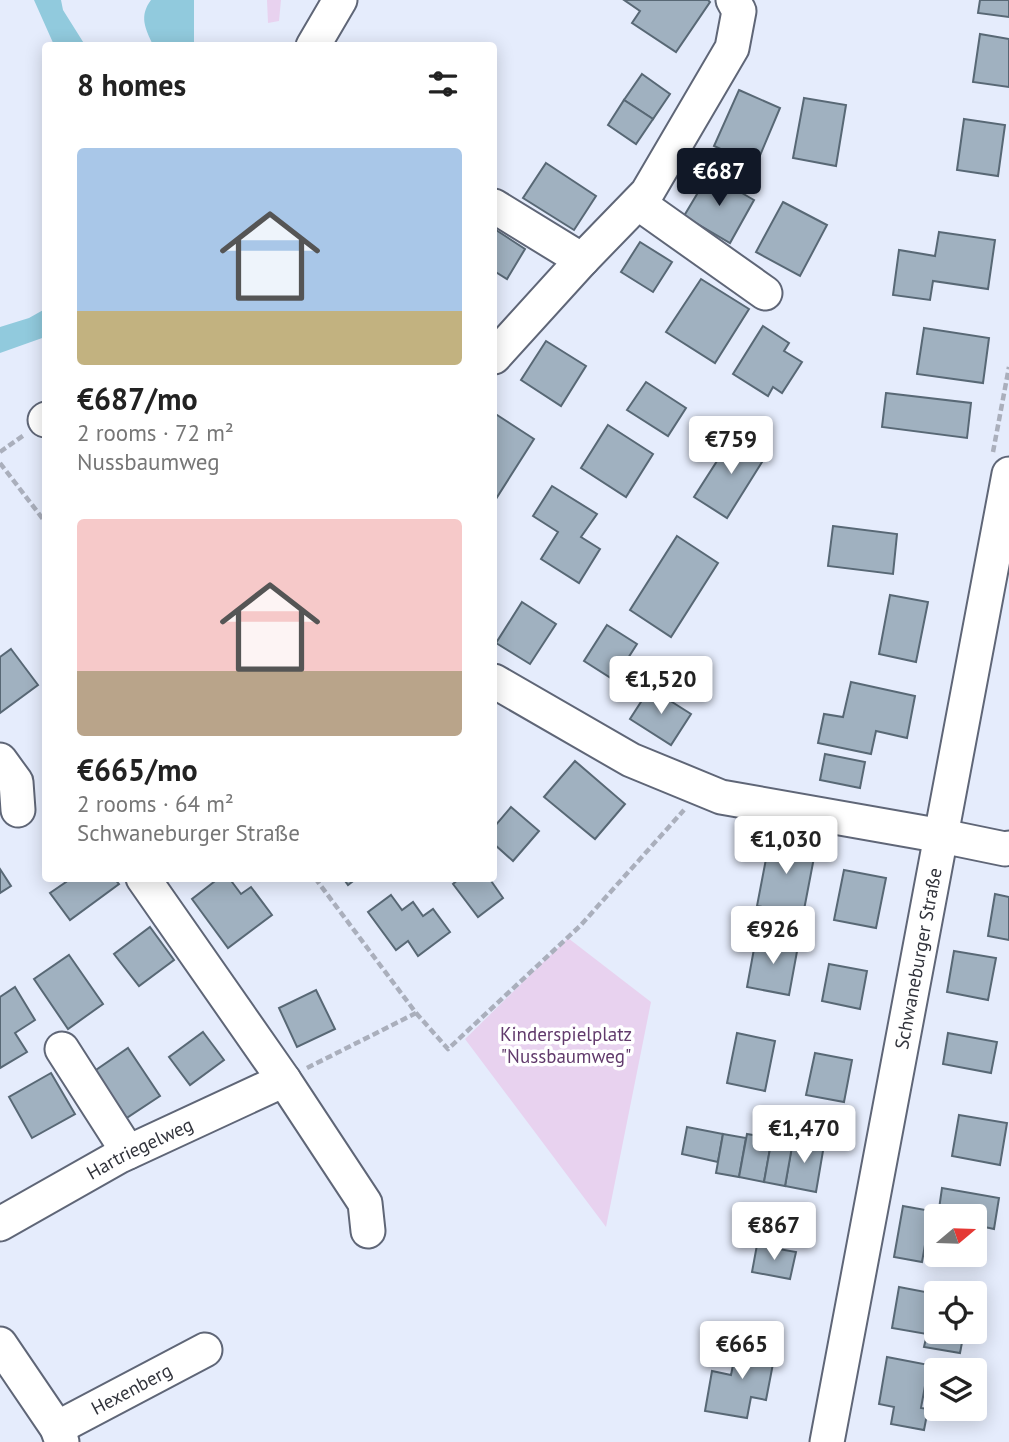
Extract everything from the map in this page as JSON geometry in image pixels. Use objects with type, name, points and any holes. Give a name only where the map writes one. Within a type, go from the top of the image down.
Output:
[{"type":"street","points":[[315,42],[340,0]]},
{"type":"street","points":[[497,355],[647,193],[732,48],[738,11],[733,0]]},
{"type":"street","points":[[638,203],[765,293]]},
{"type":"street","points":[[497,208],[582,260]]},
{"type":"street","name":"Schwaneburger Straße","points":[[827,1442],[1009,474]]},
{"type":"street","points":[[497,683],[631,760],[722,797],[1009,848]]},
{"type":"street","points":[[0,760],[16,782],[21,815]]},
{"type":"street","points":[[147,882],[284,1080],[365,1203],[368,1231]]},
{"type":"street","points":[[62,1049],[128,1152]]},
{"type":"street","name":"Hartriegelweg","points":[[0,1224],[128,1152],[284,1080]]},
{"type":"street","name":"Hexenberg","points":[[0,1343],[60,1435],[205,1350]]},
{"type":"path","points":[[0,463],[42,518]]},
{"type":"path","points":[[318,882],[416,1013],[447,1049],[580,926],[703,790]]},
{"type":"path","points":[[284,1080],[416,1013]]},
{"type":"green space","points":[[267,0],[281,0],[279,21],[268,23]]},
{"type":"green space","name":"Kinderspielplatz \"Nussbaumweg\"","points":[[568,938],[651,1002],[606,1227],[465,1039]]},
{"type":"water","points":[[34,0],[61,0],[63,10],[83,42],[53,42]]},
{"type":"water","points":[[151,0],[194,0],[194,42],[152,42],[144,17]]},
{"type":"water","points":[[42,311],[42,338],[0,353],[0,327],[29,318]]},
{"type":"building","points":[[624,0],[710,2],[676,52],[632,23],[640,11]]},
{"type":"building","points":[[980,0],[1009,0],[1009,17],[978,13]]},
{"type":"building","points":[[980,34],[1009,39],[1009,87],[973,82]]},
{"type":"building","points":[[642,74],[670,94],[653,119],[624,100]]},
{"type":"building","points":[[739,90],[780,108],[756,165],[714,146]]},
{"type":"building","points":[[804,98],[846,105],[836,166],[793,158]]},
{"type":"building","points":[[624,100],[653,119],[636,144],[608,125]]},
{"type":"building","points":[[964,119],[1005,125],[998,176],[957,170]]},
{"type":"building","points":[[546,163],[596,196],[574,230],[523,198]]},
{"type":"building","points":[[709,174],[754,200],[730,243],[684,216]]},
{"type":"building","points":[[783,202],[827,225],[800,276],[756,252]]},
{"type":"building","points":[[497,231],[525,249],[507,279],[497,273]]},
{"type":"building","points":[[939,232],[995,240],[988,289],[933,281],[930,300],[893,295],[899,250],[935,256]]},
{"type":"building","points":[[640,242],[672,262],[653,292],[621,272]]},
{"type":"building","points":[[701,279],[749,309],[715,363],[666,332]]},
{"type":"building","points":[[763,326],[789,343],[784,351],[802,362],[782,393],[773,387],[768,396],[733,374]]},
{"type":"building","points":[[924,328],[989,338],[983,383],[917,374]]},
{"type":"building","points":[[546,341],[586,366],[561,406],[521,380]]},
{"type":"building","points":[[646,382],[686,408],[668,436],[627,410]]},
{"type":"building","points":[[886,393],[971,403],[967,438],[882,427]]},
{"type":"building","points":[[497,415],[534,439],[497,497]]},
{"type":"building","points":[[608,425],[653,454],[626,497],[581,468]]},
{"type":"building","points":[[735,433],[767,454],[727,518],[694,497]]},
{"type":"building","points":[[552,486],[597,514],[581,537],[600,549],[579,583],[541,559],[558,532],[533,516]]},
{"type":"building","points":[[833,526],[897,534],[893,574],[828,566]]},
{"type":"building","points":[[677,536],[718,563],[671,637],[630,610]]},
{"type":"building","points":[[890,595],[928,602],[916,662],[879,654]]},
{"type":"building","points":[[522,602],[556,624],[530,664],[497,641]]},
{"type":"building","points":[[607,625],[637,644],[614,680],[584,661]]},
{"type":"building","points":[[11,649],[38,685],[0,713],[0,657]]},
{"type":"building","points":[[851,682],[915,696],[907,738],[876,731],[871,754],[818,743],[824,714],[843,717]]},
{"type":"building","points":[[650,688],[691,714],[671,745],[630,719]]},
{"type":"building","points":[[825,754],[865,762],[860,788],[820,780]]},
{"type":"building","points":[[575,761],[625,804],[595,839],[544,797]]},
{"type":"building","points":[[511,807],[539,831],[513,861],[497,847],[497,823]]},
{"type":"building","points":[[770,838],[816,847],[803,915],[757,906]]},
{"type":"building","points":[[0,869],[11,886],[0,893]]},
{"type":"building","points":[[844,870],[886,878],[876,928],[834,920]]},
{"type":"building","points":[[66,882],[119,884],[70,920],[50,893]]},
{"type":"building","points":[[214,882],[232,882],[241,894],[251,887],[272,915],[228,948],[192,899]]},
{"type":"building","points":[[492,882],[503,898],[478,917],[453,884]]},
{"type":"building","points":[[995,894],[1009,897],[1009,940],[988,936]]},
{"type":"building","points":[[391,895],[402,910],[413,902],[423,916],[433,909],[450,932],[418,956],[408,941],[396,950],[368,912]]},
{"type":"building","points":[[150,927],[174,960],[139,986],[114,954]]},
{"type":"building","points":[[756,938],[798,946],[789,995],[747,987]]},
{"type":"building","points":[[954,951],[996,958],[988,1000],[947,992]]},
{"type":"building","points":[[69,955],[103,1004],[68,1029],[34,979]]},
{"type":"building","points":[[829,964],[867,971],[860,1009],[822,1001]]},
{"type":"building","points":[[15,987],[35,1020],[15,1033],[27,1052],[0,1068],[0,997]]},
{"type":"building","points":[[316,990],[335,1029],[297,1047],[279,1008]]},
{"type":"building","points":[[203,1032],[224,1060],[190,1085],[169,1057]]},
{"type":"building","points":[[737,1033],[775,1041],[765,1091],[727,1083]]},
{"type":"building","points":[[948,1033],[997,1042],[991,1073],[943,1064]]},
{"type":"building","points":[[128,1048],[160,1096],[125,1119],[93,1072]]},
{"type":"building","points":[[815,1053],[852,1060],[844,1102],[806,1095]]},
{"type":"building","points":[[51,1073],[75,1114],[32,1138],[9,1097]]},
{"type":"building","points":[[959,1115],[1007,1123],[1000,1165],[952,1156]]},
{"type":"building","points":[[687,1127],[723,1134],[718,1162],[682,1154]]},
{"type":"building","points":[[723,1134],[746,1138],[739,1177],[716,1173]]},
{"type":"building","points":[[747,1134],[772,1138],[764,1182],[739,1177]]},
{"type":"building","points":[[793,1139],[824,1145],[816,1192],[785,1186]]},
{"type":"building","points":[[771,1143],[792,1147],[785,1186],[764,1182]]},
{"type":"building","points":[[942,1188],[999,1198],[994,1229],[987,1228],[987,1204],[940,1204]]},
{"type":"building","points":[[903,1206],[924,1210],[922,1262],[894,1257]]},
{"type":"building","points":[[757,1245],[796,1252],[790,1279],[752,1272]]},
{"type":"building","points":[[899,1287],[924,1292],[924,1333],[892,1328]]},
{"type":"building","points":[[738,1340],[776,1348],[766,1400],[751,1397],[747,1418],[705,1411],[712,1371],[731,1375]]},
{"type":"building","points":[[925,1344],[962,1344],[960,1353],[924,1347]]},
{"type":"building","points":[[887,1357],[924,1364],[921,1408],[924,1408],[924,1430],[891,1424],[894,1407],[879,1404]]}]
